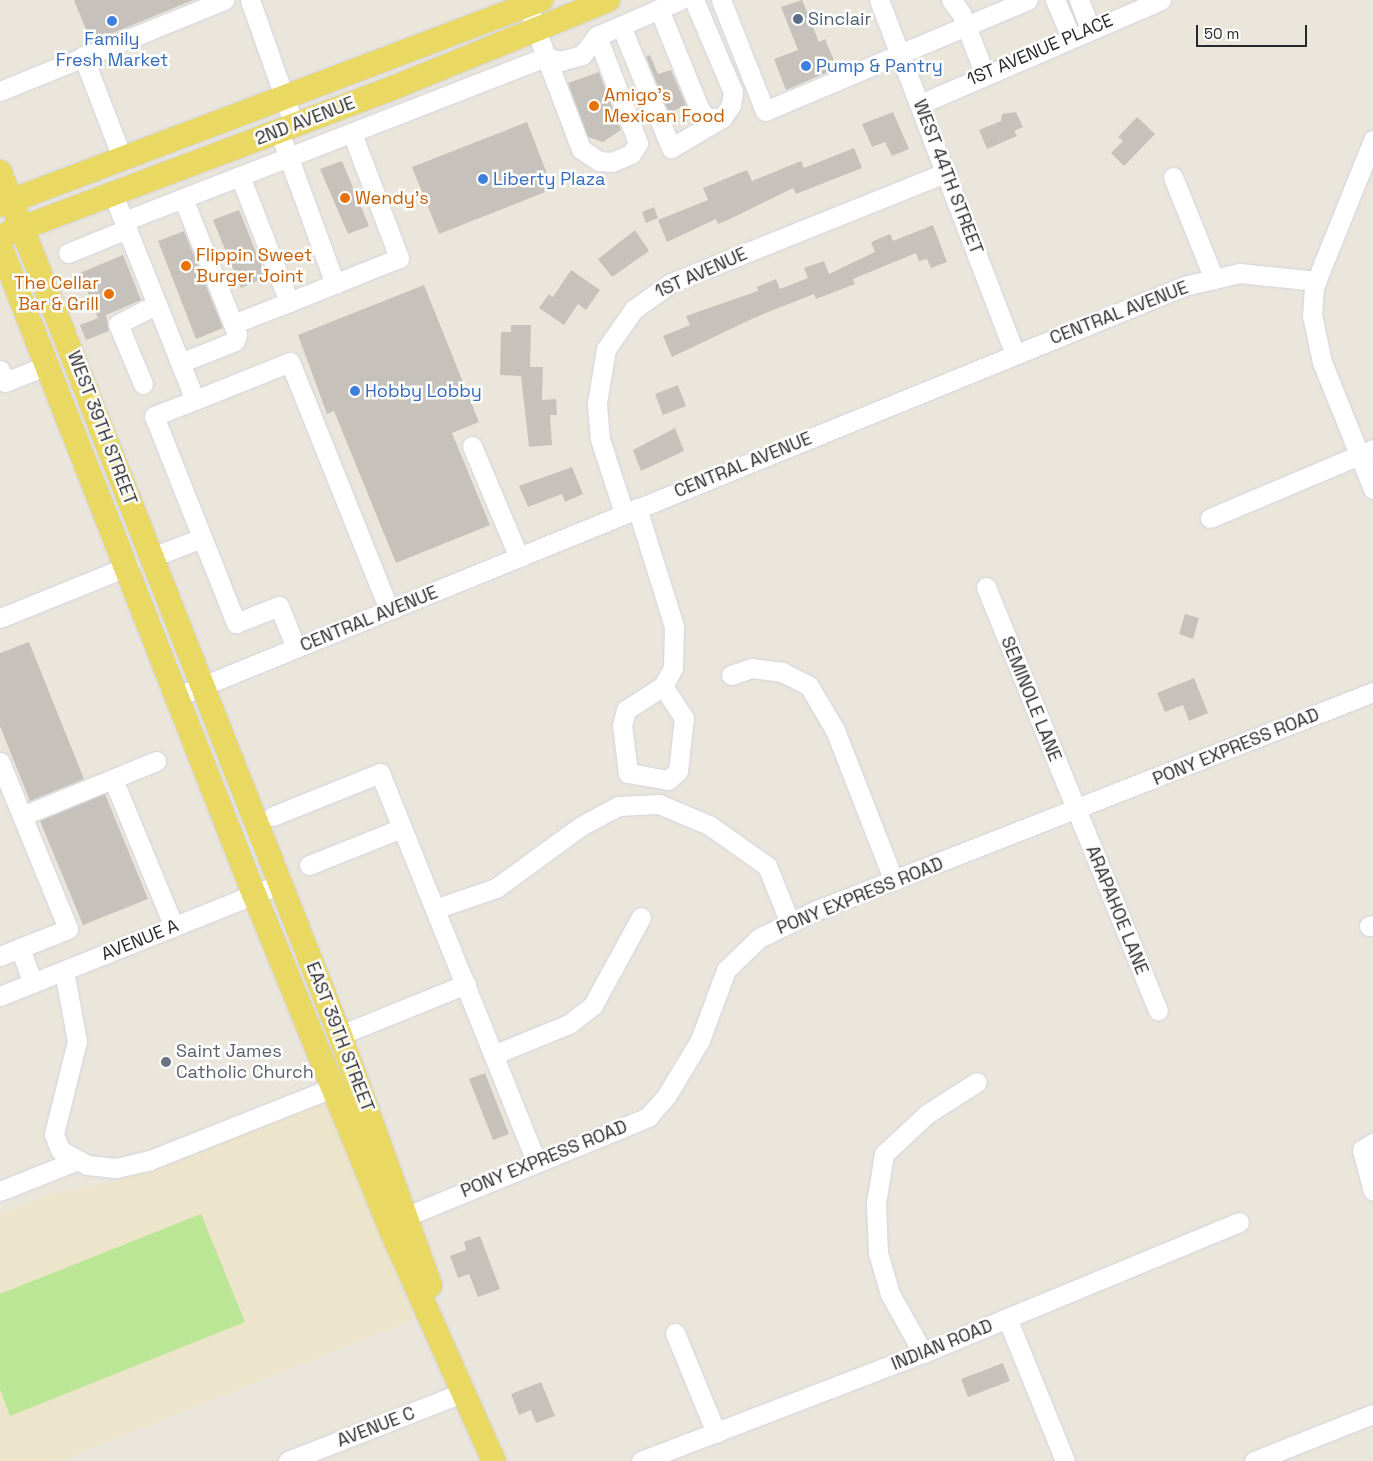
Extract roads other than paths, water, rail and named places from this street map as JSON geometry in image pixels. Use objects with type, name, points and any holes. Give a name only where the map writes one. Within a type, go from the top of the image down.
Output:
[{"type":"main road","name":"2ND AVENUE","points":[[0,236],[395,87],[608,0]]},
{"type":"main road","name":"2ND AVENUE","points":[[6,202],[283,100],[531,2]]},
{"type":"main road","name":"WEST 39TH STREET","points":[[0,172],[6,202],[23,228],[203,686]]},
{"type":"main road","name":"WEST 39TH STREET","points":[[0,246],[129,566],[178,696]]},
{"type":"main road","name":"EAST 39TH STREET","points":[[203,686],[340,1035],[408,1216],[464,1392]]},
{"type":"main road","name":"EAST 39TH STREET","points":[[178,696],[254,894],[391,1230],[494,1461]]},
{"type":"street","points":[[0,91],[224,0]]},
{"type":"street","points":[[250,0],[283,100],[288,157],[335,284]]},
{"type":"street","points":[[68,253],[191,195],[546,57],[560,61],[582,55],[597,36],[680,0]]},
{"type":"street","points":[[621,26],[671,148],[722,118],[733,92],[694,0]]},
{"type":"street","points":[[721,0],[765,111],[1028,0]]},
{"type":"street","name":"WEST 44TH STREET","points":[[879,0],[947,172],[1015,355]]},
{"type":"street","points":[[950,0],[966,25],[984,72]]},
{"type":"street","points":[[1055,0],[1071,37]]},
{"type":"street","points":[[1079,0],[1090,29]]},
{"type":"street","name":"1ST AVENUE PLACE","points":[[920,104],[984,72],[1161,0]]},
{"type":"street","points":[[531,2],[537,30],[546,57],[581,149],[598,161],[612,162],[631,154],[638,143],[597,36]]},
{"type":"street","points":[[659,9],[699,108],[706,118],[722,118]]},
{"type":"street","points":[[83,56],[123,160]]},
{"type":"street","points":[[395,87],[398,115]]},
{"type":"street","points":[[233,324],[364,273],[385,253],[347,134]]},
{"type":"street","points":[[1373,140],[1369,163],[1317,281],[1312,315],[1322,362],[1366,452],[1373,489]]},
{"type":"street","points":[[180,363],[235,342],[233,324],[191,195],[188,166]]},
{"type":"street","name":"1ST AVENUE","points":[[664,686],[673,668],[674,626],[600,439],[597,403],[606,349],[634,309],[671,283],[947,172]]},
{"type":"street","points":[[240,176],[289,302]]},
{"type":"street","points":[[1173,178],[1214,279]]},
{"type":"street","points":[[113,194],[195,400]]},
{"type":"street","name":"CENTRAL AVENUE","points":[[178,696],[1184,286],[1214,279],[1262,273],[1317,281]]},
{"type":"street","points":[[143,384],[118,324],[157,304]]},
{"type":"street","points":[[296,648],[279,606],[236,623],[154,416],[290,362],[389,610]]},
{"type":"street","points":[[0,370],[5,382],[48,365]]},
{"type":"street","points":[[472,446],[519,558]]},
{"type":"street","points":[[1210,518],[1366,452]]},
{"type":"street","points":[[152,557],[202,538]]},
{"type":"street","points":[[0,618],[129,566]]},
{"type":"street","name":"SEMINOLE LANE","points":[[986,587],[1076,810]]},
{"type":"street","points":[[731,675],[751,668],[774,671],[809,686],[835,730],[894,881]]},
{"type":"street","points":[[664,686],[684,718],[678,772],[668,780],[628,773],[622,725],[626,710],[664,686]]},
{"type":"street","name":"PONY EXPRESS ROAD","points":[[408,1216],[536,1161],[648,1116],[667,1095],[700,1040],[726,970],[759,938],[790,923],[894,881],[1373,692]]},
{"type":"street","points":[[22,816],[156,761]]},
{"type":"street","points":[[0,762],[68,929],[0,956]]},
{"type":"street","points":[[273,816],[380,773],[536,1161]]},
{"type":"street","points":[[113,779],[174,927]]},
{"type":"street","points":[[435,908],[496,888],[581,826],[618,806],[659,804],[709,825],[767,866],[790,923]]},
{"type":"street","name":"ARAPAHOE LANE","points":[[1076,810],[1158,1010]]},
{"type":"street","points":[[309,865],[402,828]]},
{"type":"street","name":"AVENUE A","points":[[0,996],[280,884]]},
{"type":"street","points":[[493,1055],[569,1024],[593,1005],[640,917]]},
{"type":"street","points":[[20,948],[34,983]]},
{"type":"street","points":[[64,971],[77,1041],[54,1134],[60,1150],[78,1160],[116,1168],[150,1160],[334,1087]]},
{"type":"street","points":[[340,1035],[466,984]]},
{"type":"street","points":[[923,1353],[890,1294],[878,1253],[876,1203],[884,1154],[927,1114],[977,1082]]},
{"type":"street","points":[[1373,1143],[1362,1150],[1373,1191]]},
{"type":"street","points":[[0,1191],[78,1160]]},
{"type":"street","name":"INDIAN ROAD","points":[[641,1461],[923,1353],[1239,1222]]},
{"type":"street","points":[[1007,1318],[1066,1461]]},
{"type":"street","points":[[675,1333],[716,1433]]},
{"type":"street","name":"AVENUE C","points":[[288,1461],[464,1392]]},
{"type":"street","points":[[1254,1461],[1373,1414]]},
{"type":"place","name":"Sinclair","points":[[798,19]]},
{"type":"place","name":"Family Fresh Market","points":[[112,21]]},
{"type":"place","name":"Pump & Pantry","points":[[806,66]]},
{"type":"place","name":"Amigo's Mexican Food","points":[[594,106]]},
{"type":"place","name":"Liberty Plaza","points":[[483,179]]},
{"type":"place","name":"Wendy's","points":[[345,198]]},
{"type":"place","name":"Flippin Sweet Burger Joint","points":[[186,266]]},
{"type":"place","name":"The Cellar Bar & Grill","points":[[109,294]]},
{"type":"place","name":"Hobby Lobby","points":[[355,391]]},
{"type":"place","name":"Saint James Catholic Church","points":[[166,1062]]}]
